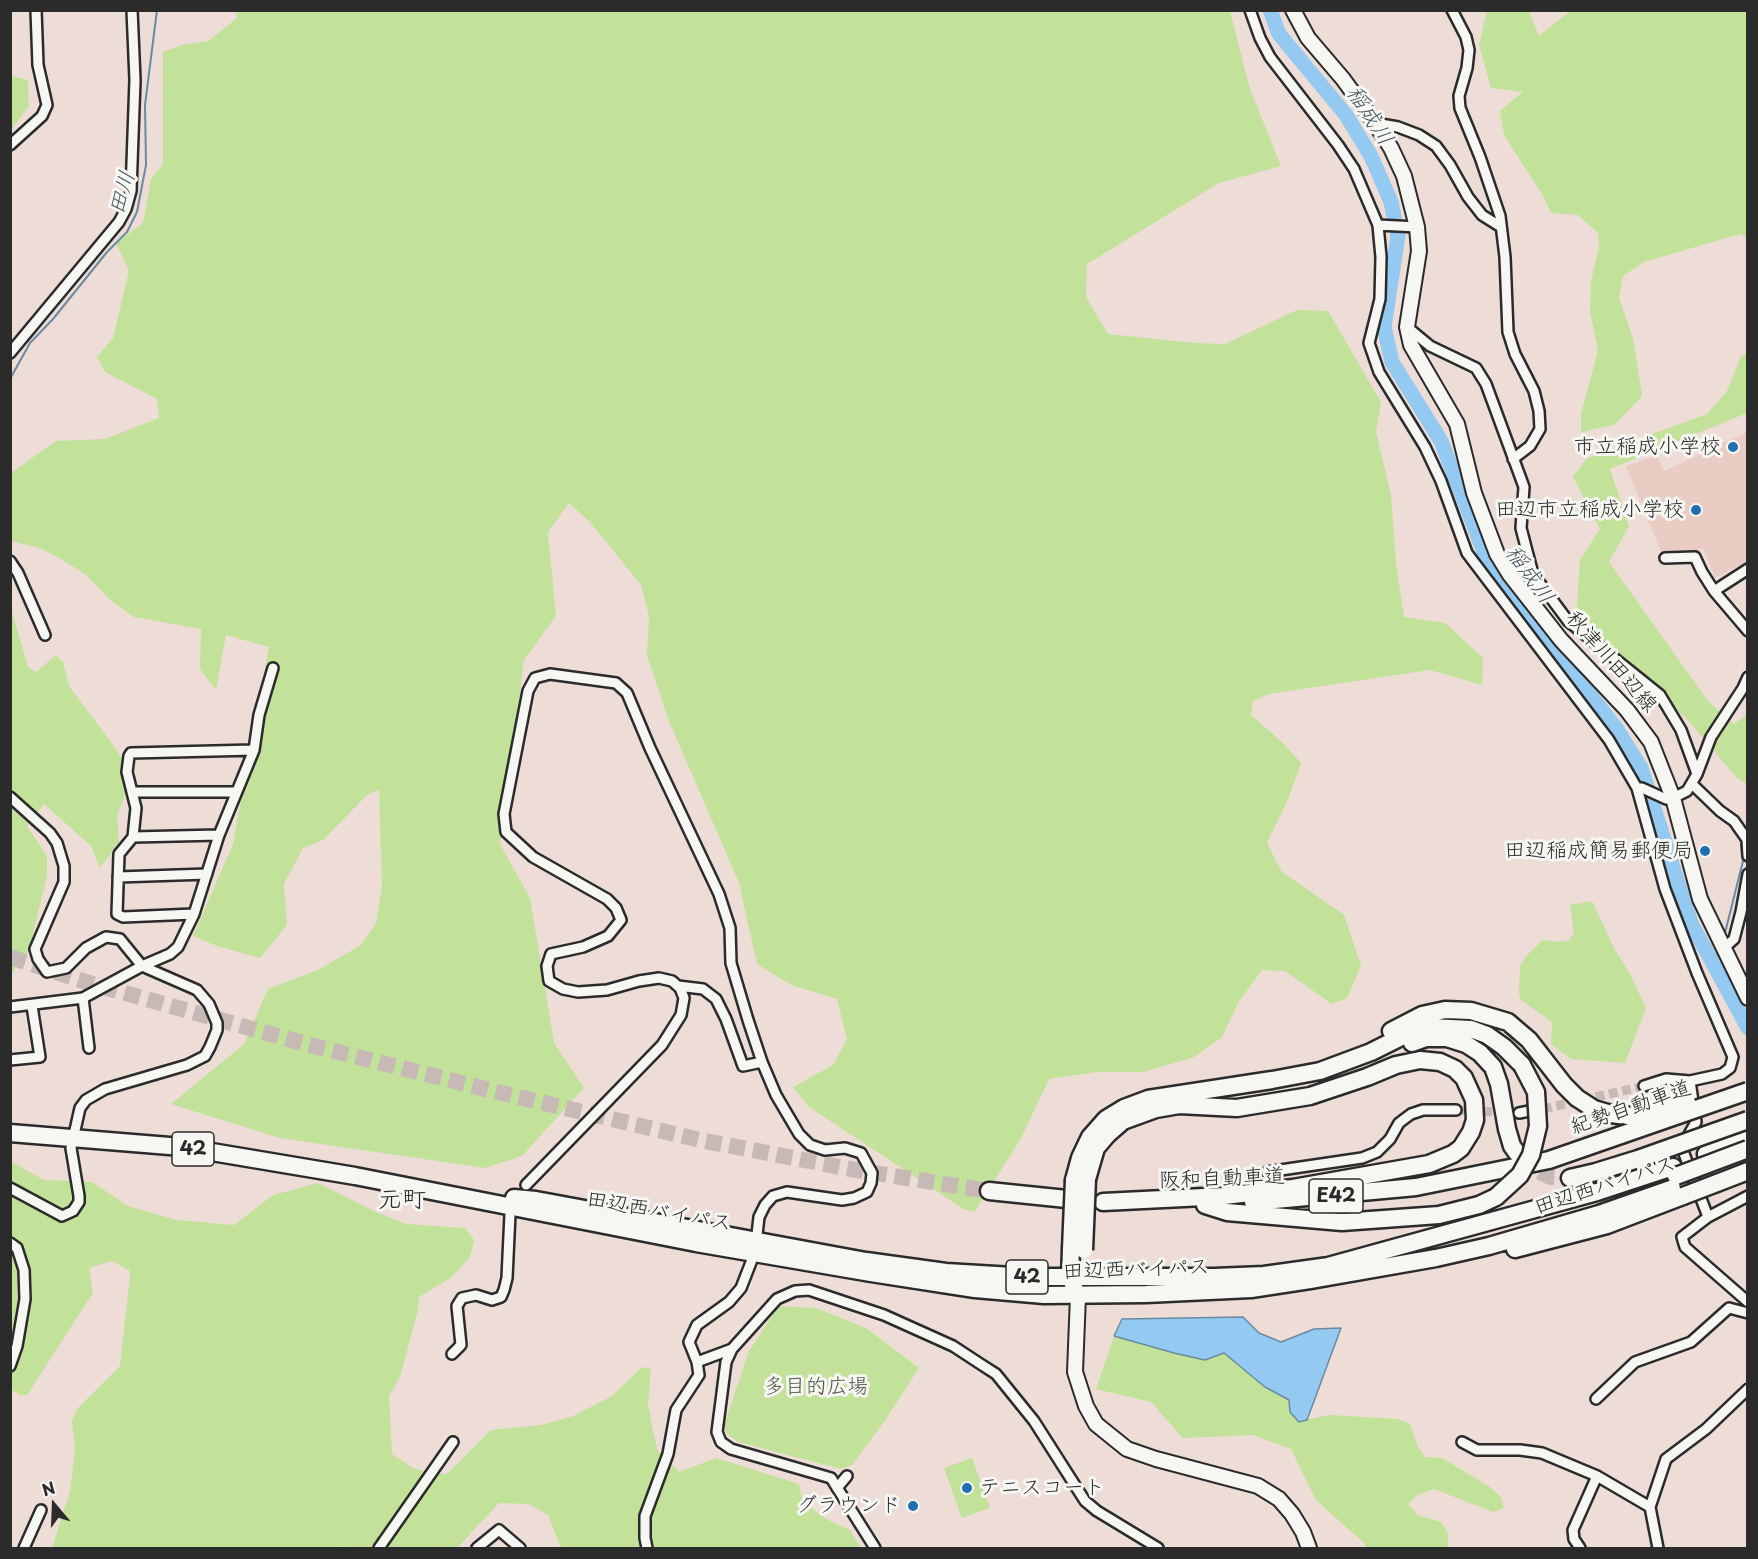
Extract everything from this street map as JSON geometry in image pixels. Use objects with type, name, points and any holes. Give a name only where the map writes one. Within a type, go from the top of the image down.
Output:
[{"type":"highway","points":[[1078,1296],[1080,1158],[1090,1137],[1106,1119],[1124,1108],[1148,1099],[1320,1071],[1422,1015],[1445,1010],[1471,1011],[1508,1022],[1529,1041],[1577,1098],[1594,1109],[1611,1114],[1627,1116],[1655,1112],[1748,1082]]},
{"type":"highway","points":[[1205,1205],[1227,1212],[1342,1222],[1439,1215],[1479,1205],[1496,1197],[1520,1175],[1531,1155],[1538,1126],[1536,1092],[1521,1065],[1504,1047],[1487,1035],[1471,1029],[1450,1026],[1430,1027],[1405,1035],[1371,1052],[1339,1062]]},
{"type":"highway","points":[[1210,1106],[1313,1088],[1403,1046],[1426,1038],[1447,1038],[1466,1044],[1480,1053],[1493,1067],[1499,1084],[1512,1146],[1522,1159]]},
{"type":"highway","points":[[1081,1180],[1096,1148],[1108,1134],[1123,1121],[1156,1109],[1179,1105],[1237,1108],[1310,1096],[1396,1065],[1420,1060],[1440,1062],[1455,1069],[1471,1089],[1476,1112],[1471,1132],[1461,1148],[1429,1164],[1293,1188],[1224,1196],[1103,1202]]},
{"type":"highway","name":"紀勢自動車道","points":[[1522,1159],[1549,1160],[1748,1091]]},
{"type":"highway","points":[[1570,1178],[1638,1159],[1748,1120]]},
{"type":"highway","name":"田辺西バイパス","points":[[10,1133],[182,1147],[373,1180],[696,1243],[756,1246],[946,1272],[1078,1278],[1224,1277],[1264,1275],[1328,1266],[1597,1192],[1678,1181],[1748,1160]]},
{"type":"highway","name":"42","points":[[1678,1181],[1707,1154],[1748,1138]]},
{"type":"highway","name":"田辺西バイパス","points":[[756,1246],[871,1273],[975,1289],[1078,1296],[1251,1289],[1436,1258],[1489,1246],[1599,1214],[1748,1149]]},
{"type":"highway","name":"阪和自動車道","points":[[989,1191],[1103,1202],[1205,1205],[1276,1201],[1399,1190],[1522,1159]]},
{"type":"highway","name":"42","points":[[1678,1181],[1717,1183],[1748,1172]]},
{"type":"main road","name":"秋津川田辺線","points":[[1293,10],[1308,38],[1343,79],[1375,123],[1391,148],[1404,176],[1411,226],[1419,251],[1407,327],[1412,345],[1457,424],[1474,493],[1497,554],[1510,575],[1561,640],[1627,710],[1652,742],[1700,899],[1748,998]]},
{"type":"main road","points":[[1078,1296],[1075,1372],[1086,1406],[1096,1424],[1127,1449],[1258,1486],[1279,1499],[1292,1514],[1309,1548]]},
{"type":"street","points":[[10,145],[42,116],[47,105],[38,65],[36,10]]},
{"type":"street","points":[[10,353],[13,344],[119,222],[126,209],[131,191],[135,91],[132,10]]},
{"type":"street","points":[[1250,10],[1270,57],[1338,145],[1354,170],[1382,225],[1380,299],[1369,343],[1379,372],[1425,447],[1441,481],[1467,553],[1609,740],[1640,788],[1665,889],[1697,973],[1733,1057],[1730,1068],[1722,1074],[1690,1081],[1666,1079],[1644,1086]]},
{"type":"street","points":[[1452,10],[1463,30],[1469,50],[1467,68],[1459,96],[1460,108],[1480,157],[1501,227],[1505,257],[1508,332],[1515,354],[1534,391],[1539,411],[1540,429],[1530,446],[1513,459]]},
{"type":"street","points":[[1375,123],[1398,127],[1419,135],[1436,146],[1482,215],[1501,227]]},
{"type":"street","points":[[1382,225],[1411,226]]},
{"type":"street","points":[[1407,327],[1430,346],[1476,368],[1486,384],[1524,487],[1521,528],[1533,574],[1568,621],[1660,695],[1681,730],[1698,774]]},
{"type":"street","points":[[1665,558],[1695,557],[1714,591],[1748,631]]},
{"type":"street","points":[[10,561],[18,573],[45,635]]},
{"type":"street","points":[[1714,591],[1748,569]]},
{"type":"street","points":[[10,1007],[83,998],[142,966],[170,954],[178,947],[194,915],[219,835],[254,750],[260,714],[273,668]]},
{"type":"street","points":[[526,1185],[662,1045],[681,1015],[684,998],[678,986],[672,981],[659,978],[607,990],[578,992],[563,989],[549,981],[547,966],[551,954],[583,946],[608,936],[621,920],[616,908],[607,899],[533,857],[506,832],[504,814],[528,691],[535,678],[550,674],[616,682],[627,693],[718,894],[730,928],[732,963],[762,1062],[776,1095],[799,1134],[810,1145],[825,1150],[845,1148],[861,1153],[872,1173],[867,1192],[854,1198],[842,1200],[787,1192],[773,1196],[765,1205],[759,1217],[756,1246],[741,1288],[729,1302],[697,1325],[689,1342],[697,1362],[699,1376],[676,1410],[668,1454],[645,1515],[647,1548]]},
{"type":"street","points":[[1640,788],[1670,798],[1687,792],[1698,774],[1711,737],[1748,677]]},
{"type":"street","points":[[194,915],[123,916],[117,914],[119,854],[133,837],[136,808],[127,772],[131,753],[254,750]]},
{"type":"street","points":[[1692,784],[1734,821],[1747,840],[1748,856]]},
{"type":"street","points":[[133,792],[236,792]]},
{"type":"street","points":[[10,797],[50,833],[57,843],[63,866],[64,882],[35,949],[38,959],[47,972],[66,968],[86,948],[106,937],[120,939],[142,966],[189,985],[203,996],[214,1012],[217,1023],[214,1039],[205,1056],[187,1065],[94,1094],[80,1108],[72,1148],[72,1164],[79,1202],[73,1211],[62,1216],[10,1188]]},
{"type":"street","points":[[133,837],[219,835]]},
{"type":"street","points":[[118,877],[207,874]]},
{"type":"street","points":[[1724,948],[1734,939],[1742,912],[1748,874]]},
{"type":"street","points":[[678,986],[703,990],[716,999],[743,1066],[762,1062]]},
{"type":"street","points":[[83,998],[88,1048]]},
{"type":"street","points":[[10,1060],[40,1057],[32,1006]]},
{"type":"street","points":[[1690,1081],[1696,1122],[1683,1151],[1708,1217]]},
{"type":"street","points":[[1519,1113],[1543,1109]]},
{"type":"street","points":[[1267,1172],[1362,1158],[1377,1152],[1390,1139],[1399,1123],[1411,1114],[1423,1110],[1456,1110]]},
{"type":"street","points":[[1748,1196],[1708,1217],[1682,1237],[1685,1247],[1748,1302]]},
{"type":"street","points":[[452,1354],[461,1345],[457,1306],[462,1298],[476,1295],[492,1300],[501,1296],[504,1290],[507,1278],[510,1214]]},
{"type":"street","points":[[10,1243],[17,1248],[24,1269],[25,1299],[17,1346],[10,1366]]},
{"type":"street","points":[[837,1488],[847,1476],[831,1478],[731,1449],[722,1442],[717,1432],[723,1377],[732,1349],[777,1299],[795,1291],[809,1290],[884,1315],[953,1346],[996,1374],[1034,1421],[1085,1501],[1097,1511],[1158,1548]]},
{"type":"street","points":[[1596,1399],[1635,1362],[1691,1342],[1729,1308],[1748,1313]]},
{"type":"street","points":[[697,1362],[732,1349]]},
{"type":"street","points":[[1658,1548],[1650,1507],[1666,1459],[1706,1429],[1748,1389]]},
{"type":"street","points":[[379,1548],[453,1442]]},
{"type":"street","points":[[1462,1442],[1477,1450],[1520,1450],[1542,1453],[1597,1476],[1650,1507]]},
{"type":"street","points":[[1581,1548],[1574,1539],[1573,1530],[1597,1476]]},
{"type":"street","points":[[831,1478],[875,1548]]},
{"type":"street","points":[[24,1548],[41,1510]]},
{"type":"street","points":[[477,1548],[500,1530],[520,1548]]},
{"type":"shaded area","name":"田辺市立稲成小学校","points":[[1747,432],[1747,562],[1715,578],[1703,548],[1682,555],[1661,552],[1626,466],[1657,455],[1664,471]]},
{"type":"green space","points":[[235,11],[1230,11],[1250,89],[1281,166],[1219,183],[1087,264],[1086,297],[1108,334],[1193,343],[1225,344],[1297,310],[1328,311],[1381,402],[1376,432],[1391,495],[1396,564],[1404,617],[1445,623],[1483,658],[1482,685],[1430,670],[1269,694],[1253,701],[1251,715],[1282,742],[1301,763],[1289,797],[1267,843],[1281,871],[1344,915],[1361,966],[1347,998],[1332,1004],[1285,971],[1262,970],[1238,1003],[1222,1037],[1194,1057],[1144,1072],[1097,1072],[1049,1079],[1021,1138],[975,1211],[965,1210],[809,1107],[793,1087],[833,1065],[847,1039],[837,999],[791,985],[757,964],[739,883],[669,721],[647,655],[649,616],[641,585],[590,522],[569,503],[548,532],[556,616],[524,660],[500,844],[530,898],[554,1043],[584,1088],[522,1156],[485,1168],[280,1138],[171,1104],[243,1045],[268,989],[320,969],[361,945],[376,923],[382,885],[379,789],[366,796],[323,840],[303,848],[284,884],[287,925],[260,958],[217,946],[193,936],[233,844],[269,647],[226,635],[216,690],[200,669],[201,629],[134,617],[110,600],[85,574],[40,548],[11,541],[11,473],[56,441],[105,439],[159,418],[157,399],[105,372],[97,357],[113,338],[129,271],[116,243],[143,223],[151,179],[163,164],[163,52],[182,45],[208,41],[237,18]]},
{"type":"green space","points":[[1487,11],[1529,11],[1539,36],[1570,11],[1747,11],[1747,238],[1740,234],[1644,262],[1623,276],[1619,298],[1633,338],[1642,396],[1614,425],[1581,432],[1581,414],[1598,351],[1590,311],[1591,281],[1599,247],[1598,233],[1578,215],[1551,213],[1543,196],[1504,135],[1500,111],[1523,92],[1491,88],[1479,45]]},
{"type":"green space","points":[[11,76],[28,80],[29,106],[11,130]]},
{"type":"green space","points":[[1747,353],[1747,413],[1610,469],[1629,526],[1609,562],[1708,701],[1734,724],[1747,714],[1747,784],[1737,778],[1686,718],[1609,653],[1576,619],[1580,560],[1600,529],[1573,477],[1587,458],[1707,414],[1727,391],[1741,356]]},
{"type":"green space","points":[[10,605],[28,667],[36,672],[56,655],[63,662],[69,686],[133,775],[117,816],[119,842],[100,868],[91,846],[44,804],[27,826],[47,856],[47,876],[29,950],[11,974]]},
{"type":"green space","points":[[1592,901],[1646,1008],[1625,1063],[1571,1059],[1551,1044],[1552,1022],[1521,1000],[1519,993],[1520,966],[1527,955],[1543,940],[1568,941],[1574,933],[1570,905]]},
{"type":"green space","points":[[10,1161],[44,1180],[92,1182],[128,1206],[177,1220],[234,1225],[273,1195],[318,1183],[378,1213],[406,1224],[465,1228],[474,1240],[470,1257],[452,1277],[419,1297],[418,1310],[400,1377],[389,1396],[392,1454],[413,1468],[431,1474],[447,1474],[491,1430],[541,1425],[573,1416],[612,1396],[642,1367],[651,1369],[648,1405],[657,1449],[679,1472],[716,1458],[799,1484],[803,1502],[826,1519],[850,1530],[861,1548],[561,1548],[548,1515],[529,1504],[499,1503],[457,1548],[343,1548],[345,1545],[340,1548],[52,1548],[70,1491],[75,1450],[72,1421],[77,1409],[120,1366],[130,1271],[112,1261],[89,1268],[93,1293],[27,1395],[20,1395],[11,1389]]},
{"type":"green space","name":"多目的広場","points":[[779,1306],[816,1308],[866,1328],[919,1368],[884,1422],[852,1465],[841,1469],[738,1442],[727,1434],[724,1425],[749,1351]]},
{"type":"green space","points":[[1114,1336],[1174,1353],[1224,1353],[1261,1384],[1289,1401],[1299,1421],[1330,1415],[1398,1419],[1410,1424],[1418,1447],[1425,1457],[1442,1458],[1490,1487],[1501,1497],[1504,1508],[1493,1512],[1434,1489],[1418,1495],[1408,1504],[1418,1515],[1441,1522],[1448,1534],[1448,1548],[1365,1548],[1365,1544],[1316,1500],[1291,1449],[1253,1435],[1183,1438],[1151,1402],[1096,1389]]},
{"type":"green space","name":"テニスコート","points":[[972,1458],[990,1508],[962,1518],[944,1468]]},
{"type":"water","points":[[1243,1317],[1259,1333],[1281,1342],[1314,1329],[1341,1328],[1307,1420],[1299,1422],[1290,1412],[1289,1400],[1265,1387],[1224,1353],[1205,1360],[1114,1336],[1122,1319]]},
{"type":"waterway","name":"田川","points":[[10,379],[30,343],[53,319],[107,252],[127,232],[137,212],[146,165],[145,105],[157,10]]},
{"type":"waterway","name":"稲成川","points":[[1270,10],[1279,34],[1346,115],[1371,156],[1391,202],[1398,236],[1384,327],[1392,362],[1441,441],[1486,557],[1516,600],[1616,728],[1641,768],[1691,923],[1748,1028]]},
{"type":"waterway","points":[[1724,937],[1743,861],[1741,844]]},
{"type":"waterway","points":[[1713,964],[1719,951]]},
{"type":"tunnel","points":[[10,957],[86,982],[306,1044],[502,1093],[700,1140],[856,1170],[989,1191]]},
{"type":"tunnel","points":[[1543,1109],[1644,1086]]},
{"type":"tunnel","points":[[1456,1110],[1519,1113]]},
{"type":"tunnel","points":[[1521,1157],[1533,1168],[1550,1177],[1570,1178]]},
{"type":"place","name":"市立稲成小学校","points":[[1733,447]]},
{"type":"place","name":"田辺市立稲成小学校","points":[[1696,510]]},
{"type":"place","name":"田辺稲成簡易郵便局","points":[[1705,851]]},
{"type":"place","name":"テニスコート","points":[[967,1488]]},
{"type":"place","name":"グラウンド","points":[[913,1506]]},
{"type":"district","name":"元町","points":[[402,1200]]}]
